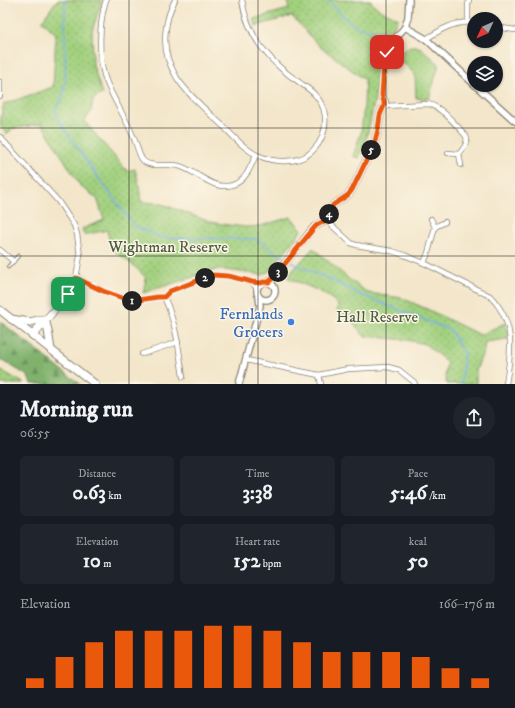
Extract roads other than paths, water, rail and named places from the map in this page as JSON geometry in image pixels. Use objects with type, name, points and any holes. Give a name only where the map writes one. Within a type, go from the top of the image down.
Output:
[{"type":"main road","points":[[0,310],[95,384]]},
{"type":"main road","points":[[10,319],[30,322],[38,320],[44,321],[48,330],[51,350]]},
{"type":"street","points":[[106,0],[101,20],[100,33],[101,60],[104,77],[114,100],[134,136],[142,159],[148,164],[172,165],[184,168],[220,186],[235,184],[241,180],[246,175],[256,155]]},
{"type":"street","points":[[175,0],[167,22],[166,38],[168,58],[176,77],[185,89],[247,149],[256,155],[276,161],[300,159],[313,150],[323,136],[326,120],[325,113],[321,103],[315,95],[277,65],[260,45],[248,24],[242,0]]},
{"type":"street","points":[[271,283],[289,257],[314,228],[326,220],[333,205],[348,195],[352,190],[375,141],[380,115],[384,106],[382,95],[384,66],[387,52],[405,26],[408,17],[409,0]]},
{"type":"street","points":[[468,12],[469,0]]},
{"type":"street","points":[[426,39],[451,25],[467,22]]},
{"type":"street","points":[[405,26],[426,39],[467,77]]},
{"type":"street","points":[[503,27],[515,30]]},
{"type":"street","points":[[0,82],[0,96]]},
{"type":"street","points":[[484,92],[515,121]]},
{"type":"street","points":[[384,106],[428,104],[433,105],[440,110],[466,136],[467,144],[459,154],[461,165]]},
{"type":"street","points":[[0,137],[58,201],[74,225],[77,234],[80,256],[76,278],[68,294],[52,315],[44,321],[32,335]]},
{"type":"street","points":[[448,153],[459,154]]},
{"type":"street","points":[[424,263],[435,227],[430,219]]},
{"type":"street","points":[[326,220],[356,245],[392,251],[424,263],[490,296],[499,303],[508,315],[512,325],[514,342],[506,384]]},
{"type":"street","points":[[435,227],[445,222]]},
{"type":"street","points":[[0,250],[13,261]]},
{"type":"street","points":[[76,278],[103,291],[131,301],[164,297],[170,291],[213,275],[228,276],[252,282],[271,283],[276,289],[275,295],[272,299],[266,300],[259,297]]},
{"type":"street","points":[[240,384],[260,306],[257,289],[252,282]]},
{"type":"street","points":[[257,289],[261,283]]},
{"type":"street","points":[[164,297],[169,309],[178,342],[183,377]]},
{"type":"street","points":[[260,306],[266,300]]},
{"type":"street","points":[[142,354],[178,342]]},
{"type":"street","points":[[246,360],[319,375],[348,369],[388,367],[399,370],[415,384]]},
{"type":"street","points":[[319,375],[321,384]]},
{"type":"lane","points":[[8,267],[18,256]]},
{"type":"waterway","points":[[65,0],[65,82],[62,100],[57,105],[56,115],[90,166],[134,226],[163,238],[257,239],[287,259]]},
{"type":"waterway","points":[[328,0],[347,20],[359,28],[386,32]]},
{"type":"waterway","points":[[290,261],[361,295],[450,330],[464,354],[461,384]]},
{"type":"place","name":"Fernlands Grocers","points":[[291,322]]},
{"type":"park label","name":"Wightman Reserve","points":[[168,246]]},
{"type":"park label","name":"Hall Reserve","points":[[377,316]]}]
